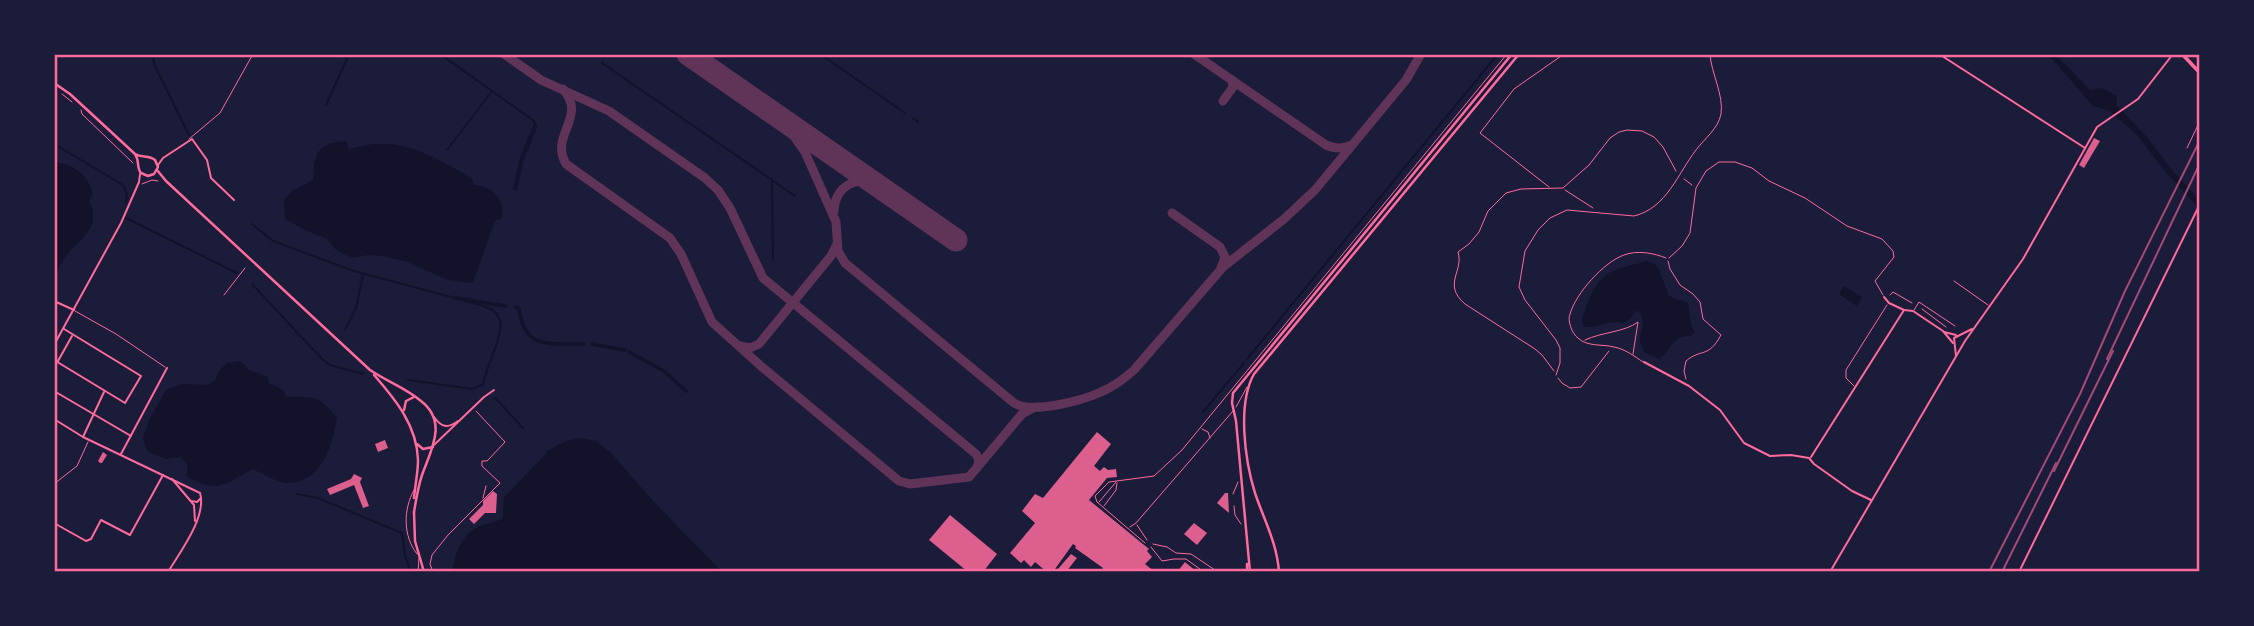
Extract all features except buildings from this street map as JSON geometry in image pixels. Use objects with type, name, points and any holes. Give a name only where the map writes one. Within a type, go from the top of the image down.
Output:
[{"type":"highway","points":[[2182,54],[2200,73]]},
{"type":"highway","points":[[2196,54],[2200,59]]},
{"type":"main road","points":[[1249,572],[1233,394],[1512,54]]},
{"type":"main road","points":[[1279,572],[1271,532],[1253,485],[1244,409],[1249,384],[1254,374],[1519,54]]},
{"type":"main road","points":[[54,83],[71,94],[135,154],[143,158]]},
{"type":"main road","points":[[135,154],[140,173],[166,181]]},
{"type":"main road","points":[[139,162],[149,157],[155,160],[157,170],[151,176]]},
{"type":"main road","points":[[157,170],[370,370],[417,398],[430,410],[436,430],[433,447],[421,477],[414,512]]},
{"type":"main road","points":[[370,370],[404,413],[415,440],[418,464],[414,512],[415,541],[424,572]]},
{"type":"main road","points":[[404,413],[406,401],[417,398]]},
{"type":"main road","points":[[1237,434],[1242,429],[1246,434]]},
{"type":"main road","points":[[415,440],[423,449],[433,447]]},
{"type":"street","points":[[158,165],[163,158],[220,113],[253,54]]},
{"type":"street","points":[[1145,543],[1095,500],[1096,495],[1107,483],[1150,478],[1158,474],[1200,428],[1507,54]]},
{"type":"street","points":[[1556,375],[1560,363],[1560,348],[1525,300],[1519,287],[1525,251],[1538,230],[1557,214],[1577,209],[1624,216],[1643,214],[1658,203],[1681,176],[1692,156],[1713,130],[1721,113],[1710,54]]},
{"type":"street","points":[[1938,54],[2077,140],[2085,148]]},
{"type":"street","points":[[1830,572],[1965,341],[2022,259],[2097,127],[2140,98],[2173,54]]},
{"type":"street","points":[[2187,148],[2200,121]]},
{"type":"street","points":[[189,139],[194,141],[207,160],[210,177],[234,200]]},
{"type":"street","points":[[155,160],[163,158]]},
{"type":"street","points":[[1669,258],[1682,246],[1690,233],[1696,188],[1706,171],[1719,162],[1735,162],[1805,198],[1847,226],[1886,242],[1894,257],[1875,281],[1884,297],[1889,303],[1904,310],[1909,309],[1943,331],[1965,341]]},
{"type":"street","points":[[54,345],[118,229],[139,182],[140,173]]},
{"type":"street","points":[[139,182],[151,176]]},
{"type":"street","points":[[2019,572],[2200,204]]},
{"type":"street","points":[[1669,258],[1651,253],[1628,253],[1613,260],[1590,282],[1570,313],[1569,322],[1575,335],[1583,341],[1612,346],[1686,381],[1724,415],[1744,443],[1770,456],[1809,458],[1852,491],[1872,501]]},
{"type":"street","points":[[1669,258],[1670,269],[1679,285],[1698,299],[1703,319],[1721,335],[1710,350],[1686,361],[1686,381]]},
{"type":"street","points":[[225,295],[245,268],[245,264],[251,261]]},
{"type":"street","points":[[1954,281],[1990,307]]},
{"type":"street","points":[[54,301],[117,334],[167,368],[121,455]]},
{"type":"street","points":[[1913,311],[1919,302],[1955,326]]},
{"type":"street","points":[[1855,387],[1846,378],[1846,370],[1889,303]]},
{"type":"street","points":[[1809,458],[1904,310]]},
{"type":"street","points":[[1583,341],[1609,331],[1628,328],[1638,322],[1633,356]]},
{"type":"street","points":[[1956,357],[1953,344],[1959,336],[1974,328]]},
{"type":"street","points":[[64,329],[73,334],[142,376],[125,403],[56,361],[73,334]]},
{"type":"street","points":[[1943,331],[1953,344],[1962,347]]},
{"type":"street","points":[[1127,528],[1136,523],[1209,440],[1234,410],[1249,384]]},
{"type":"street","points":[[433,447],[494,390]]},
{"type":"street","points":[[54,391],[131,436]]},
{"type":"street","points":[[83,438],[105,391]]},
{"type":"street","points":[[430,410],[438,423],[446,426],[453,425],[465,416]]},
{"type":"street","points":[[54,419],[83,438],[195,488],[201,496],[201,510],[168,572]]},
{"type":"street","points":[[1200,428],[1208,432],[1209,440]]},
{"type":"street","points":[[54,484],[77,466],[89,440]]},
{"type":"street","points":[[54,523],[86,541],[91,539],[102,520],[126,534],[131,534],[164,474]]},
{"type":"street","points":[[168,476],[196,510],[194,526]]},
{"type":"street","points":[[1101,505],[1100,499],[1118,482]]},
{"type":"street","points":[[1104,508],[1118,482]]},
{"type":"street","points":[[1233,495],[1238,482]]},
{"type":"street","points":[[415,488],[410,497],[405,529],[419,556],[418,572]]},
{"type":"street","points":[[190,501],[198,502],[201,496]]},
{"type":"street","points":[[1234,506],[1234,515],[1241,524]]},
{"type":"street","points":[[1136,523],[1147,540]]},
{"type":"street","points":[[1153,544],[1176,553],[1195,556],[1218,572]]},
{"type":"street","points":[[1151,547],[1162,562],[1188,559],[1204,572]]},
{"type":"path","points":[[1551,189],[1480,133],[1514,89],[1564,54]]},
{"type":"path","points":[[54,89],[73,103]]},
{"type":"path","points":[[81,110],[135,166]]},
{"type":"path","points":[[1612,346],[1581,387],[1566,387],[1542,355],[1461,301],[1455,294],[1454,285],[1460,258],[1458,251],[1469,244],[1479,232],[1488,211],[1499,199],[1512,190],[1563,188],[1589,165],[1610,138],[1619,132],[1642,131],[1654,137],[1663,146],[1672,166],[1692,185]]},
{"type":"path","points":[[1563,188],[1600,213]]},
{"type":"path","points":[[1884,297],[1893,292],[1948,329]]},
{"type":"path","points":[[433,572],[430,564],[432,555],[500,483],[482,461],[487,461],[505,442],[473,407]]},
{"type":"path","points":[[483,499],[486,486]]},
{"type":"shaded area","points":[[2043,54],[2055,54],[2090,90],[2102,88],[2117,96],[2117,106],[2147,137],[2174,173],[2171,179],[2137,135],[2110,111],[2093,106],[2053,60]]},
{"type":"shaded area","points":[[346,141],[349,149],[379,144],[419,151],[472,178],[474,185],[487,188],[497,195],[502,206],[502,219],[496,220],[472,283],[448,280],[408,262],[382,256],[352,258],[336,250],[326,238],[285,219],[284,200],[293,190],[313,180],[314,163],[319,151],[329,144]]},
{"type":"shaded area","points":[[54,162],[79,171],[87,181],[93,194],[89,200],[93,220],[86,234],[68,254],[54,277]]},
{"type":"shaded area","points":[[1646,261],[1654,263],[1659,270],[1669,296],[1688,303],[1691,325],[1695,332],[1691,336],[1676,340],[1660,359],[1644,352],[1640,340],[1643,321],[1637,310],[1623,323],[1583,326],[1582,318],[1600,280],[1620,268]]},
{"type":"shaded area","points":[[1844,286],[1862,297],[1857,306],[1839,294]]},
{"type":"shaded area","points":[[240,361],[250,370],[268,377],[269,383],[282,389],[287,397],[320,401],[337,417],[324,460],[310,476],[300,481],[285,483],[253,469],[227,483],[206,485],[186,476],[188,466],[181,457],[165,459],[147,451],[143,438],[149,420],[166,390],[181,384],[208,385],[227,363]]},
{"type":"shaded area","points":[[581,438],[596,441],[611,453],[722,572],[453,572],[457,553],[466,536],[479,526],[503,518],[504,497],[547,451],[566,441]]},
{"type":"waterway","points":[[157,54],[153,59],[155,66],[189,135]]},
{"type":"waterway","points":[[326,105],[349,54]]},
{"type":"waterway","points":[[440,54],[534,121],[514,189]]},
{"type":"waterway","points":[[820,54],[905,113]]},
{"type":"waterway","points":[[1247,359],[1498,54]]},
{"type":"waterway","points":[[602,63],[772,180],[773,259]]},
{"type":"waterway","points":[[447,150],[492,91]]},
{"type":"waterway","points":[[913,118],[918,122]]},
{"type":"waterway","points":[[516,190],[523,159],[537,125]]},
{"type":"waterway","points":[[54,144],[123,185],[127,194],[126,202]]},
{"type":"waterway","points":[[2168,170],[2198,203]]},
{"type":"waterway","points":[[773,181],[795,196]]},
{"type":"waterway","points":[[126,218],[237,273]]},
{"type":"waterway","points":[[252,224],[273,241],[354,271],[481,305],[494,311],[499,318],[500,332],[483,385]]},
{"type":"waterway","points":[[345,330],[356,308],[363,275]]},
{"type":"waterway","points":[[252,284],[322,359],[330,365],[364,374]]},
{"type":"waterway","points":[[456,298],[506,306]]},
{"type":"waterway","points":[[515,307],[519,308],[526,332],[533,338],[550,344],[584,344]]},
{"type":"waterway","points":[[592,344],[625,350]]},
{"type":"waterway","points":[[629,352],[664,371],[686,391]]},
{"type":"waterway","points":[[1203,412],[1244,363]]},
{"type":"waterway","points":[[408,380],[472,389],[482,385]]},
{"type":"waterway","points":[[495,398],[523,428]]},
{"type":"waterway","points":[[297,494],[318,498],[402,533],[405,556],[411,572]]},
{"type":"taxiway","points":[[504,54],[541,80],[609,111],[705,178],[718,190],[730,208],[763,278],[976,454],[979,460],[977,468]]},
{"type":"taxiway","points":[[1194,54],[1326,145],[1339,148],[1352,145]]},
{"type":"taxiway","points":[[769,110],[786,125],[805,152],[836,222],[838,251],[845,263],[1014,403],[1044,407],[1101,392],[1134,370],[1223,267],[1284,219],[1315,190],[1406,80],[1421,54]]},
{"type":"taxiway","points":[[1223,101],[1233,87],[1232,80]]},
{"type":"taxiway","points":[[563,89],[572,108],[562,144],[566,164],[670,238],[681,254],[712,322],[899,481],[910,484],[969,477],[1022,414],[1033,408]]},
{"type":"taxiway","points":[[834,211],[838,195],[848,185],[861,181],[877,185]]},
{"type":"taxiway","points":[[1172,213],[1220,247],[1225,257],[1221,268]]},
{"type":"taxiway","points":[[740,346],[750,348],[759,344],[831,256],[837,244]]},
{"type":"runway","points":[[688,54],[956,240]]},
{"type":"railway","points":[[1989,572],[2080,394],[2125,291],[2200,140]]},
{"type":"railway","points":[[2107,359],[2200,163]]},
{"type":"railway","points":[[2054,471],[2113,351]]},
{"type":"railway","points":[[2002,572],[2056,463]]}]
